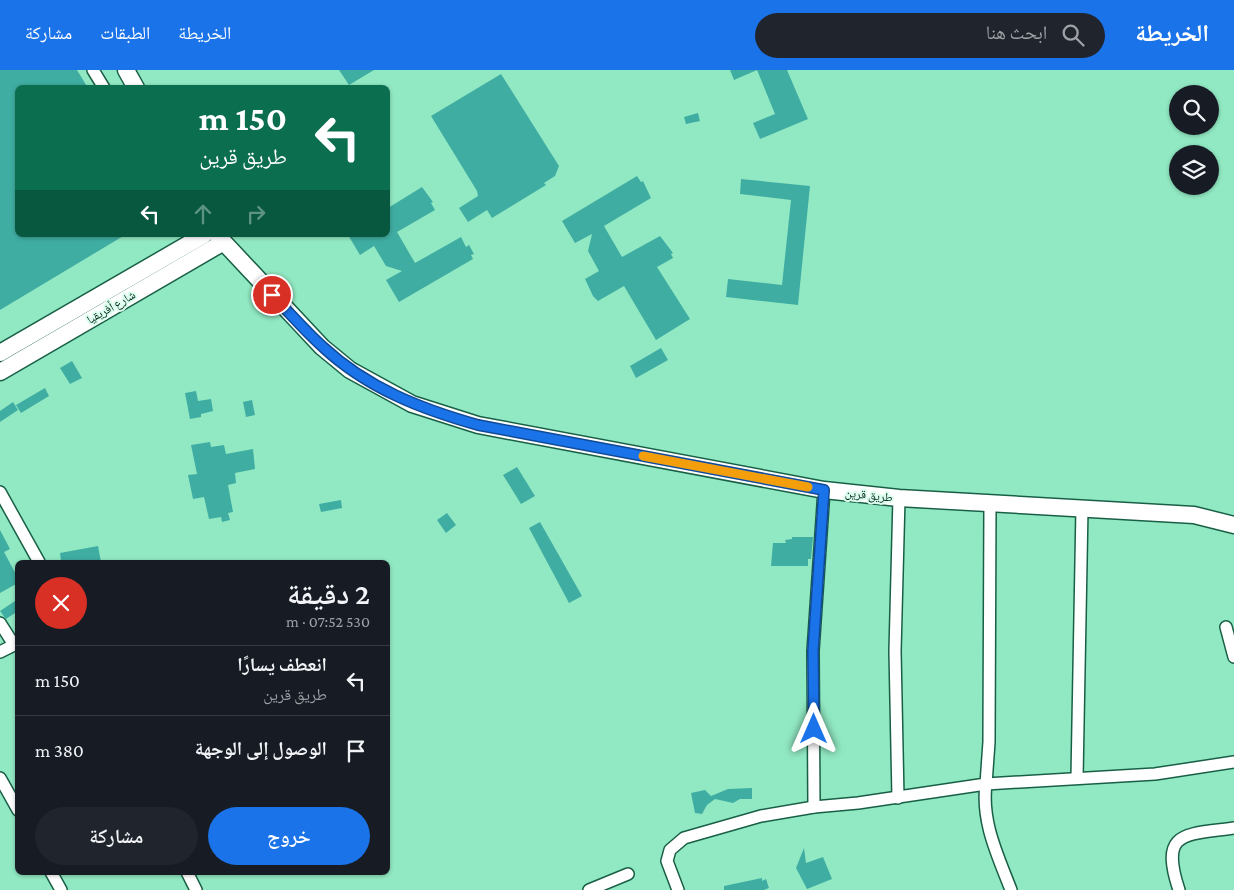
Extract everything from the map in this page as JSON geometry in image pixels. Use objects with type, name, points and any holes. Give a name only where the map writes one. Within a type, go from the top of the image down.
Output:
[{"type":"street","points":[[93,70],[102,85]]},
{"type":"street","points":[[126,70],[134,85]]},
{"type":"street","name":"شارع أفريقيا","points":[[0,353],[201,240],[219,239]]},
{"type":"street","name":"طريق قرين","points":[[219,239],[322,347],[350,370],[412,404],[478,425],[824,490],[899,498],[1194,515],[1234,525]]},
{"type":"street","name":"شارع أفريقيا","points":[[0,372],[201,240]]},
{"type":"street","points":[[814,806],[813,651],[824,490]]},
{"type":"street","points":[[0,492],[38,560]]},
{"type":"street","points":[[898,798],[895,651],[899,498]]},
{"type":"street","points":[[990,502],[989,742],[986,812],[991,838],[1012,890]]},
{"type":"street","points":[[1077,778],[1082,508]]},
{"type":"street","points":[[0,623],[15,643]]},
{"type":"street","points":[[1226,628],[1234,657]]},
{"type":"street","points":[[0,652],[15,644]]},
{"type":"street","points":[[678,890],[667,861],[670,850],[676,843],[684,838],[760,816],[814,806],[898,798],[986,784],[1155,774],[1234,762]]},
{"type":"street","points":[[0,778],[15,805]]},
{"type":"street","points":[[1179,890],[1171,854],[1177,841],[1191,834],[1234,828]]},
{"type":"street","points":[[589,890],[628,874]]},
{"type":"street","points":[[52,875],[60,890]]},
{"type":"street","points":[[188,875],[193,889]]},
{"type":"building","points":[[0,70],[77,70],[86,85],[15,85],[15,237],[122,237],[0,310]]},
{"type":"building","points":[[339,70],[374,70],[349,85]]},
{"type":"building","points":[[730,70],[757,70],[734,80]]},
{"type":"building","points":[[757,70],[787,70],[808,119],[760,139],[753,123],[775,114]]},
{"type":"building","points":[[501,74],[559,166],[555,176],[544,183],[546,185],[492,218],[487,210],[468,222],[459,208],[478,196],[477,191],[431,116]]},
{"type":"building","points":[[698,113],[700,121],[686,124],[684,117]]},
{"type":"building","points":[[637,176],[641,182],[643,181],[651,198],[604,226],[622,257],[660,236],[673,253],[671,254],[673,258],[657,267],[690,319],[656,340],[624,286],[598,301],[593,296],[585,279],[599,271],[588,251],[592,234],[575,243],[562,221]]},
{"type":"building","points":[[741,179],[810,186],[798,305],[726,297],[728,279],[782,285],[791,200],[740,194]]},
{"type":"building","points":[[422,187],[433,202],[431,203],[435,210],[397,232],[415,263],[461,237],[466,247],[469,245],[474,254],[471,255],[473,259],[399,302],[386,280],[402,271],[386,266],[374,246],[360,255],[349,237],[390,237],[390,207]]},
{"type":"building","points":[[661,348],[668,360],[636,378],[630,366]]},
{"type":"building","points":[[72,361],[82,378],[70,384],[60,368]]},
{"type":"building","points":[[45,388],[49,396],[21,413],[16,405]]},
{"type":"building","points":[[196,391],[198,401],[211,399],[213,411],[201,414],[201,417],[190,419],[185,393]]},
{"type":"building","points":[[252,400],[255,415],[246,417],[243,402]]},
{"type":"building","points":[[13,402],[18,410],[0,422],[0,411]]},
{"type":"building","points":[[210,442],[211,447],[224,445],[226,454],[253,449],[255,469],[235,473],[236,483],[228,485],[233,512],[228,513],[230,520],[222,522],[221,517],[209,519],[204,497],[193,499],[188,475],[197,474],[191,445]]},
{"type":"building","points":[[517,467],[535,496],[521,504],[503,475]]},
{"type":"building","points":[[341,500],[342,508],[321,512],[319,504]]},
{"type":"building","points":[[447,513],[456,525],[446,533],[437,520]]},
{"type":"building","points":[[540,522],[582,596],[569,603],[529,528]]},
{"type":"building","points":[[0,530],[10,549],[4,552],[15,572],[15,585],[0,593]]},
{"type":"building","points":[[792,537],[813,537],[811,559],[808,559],[808,566],[771,566],[773,543],[786,543],[785,540],[792,539]]},
{"type":"building","points":[[98,546],[101,560],[61,560],[60,553]]},
{"type":"building","points":[[15,601],[15,613],[6,619],[0,611]]},
{"type":"building","points":[[752,788],[752,799],[740,799],[733,803],[715,799],[707,805],[702,814],[695,813],[691,793],[705,790],[711,796],[728,789]]},
{"type":"building","points":[[804,848],[806,863],[823,857],[832,879],[807,889],[796,868]]},
{"type":"building","points":[[762,878],[762,881],[766,879],[769,888],[764,890],[724,890],[724,886]]},
{"type":"slow traffic","points":[[643,456],[808,487]]},
{"type":"route","points":[[272,295],[322,347],[350,370],[412,404],[439,414],[478,425],[824,490],[813,651],[814,729]]}]
